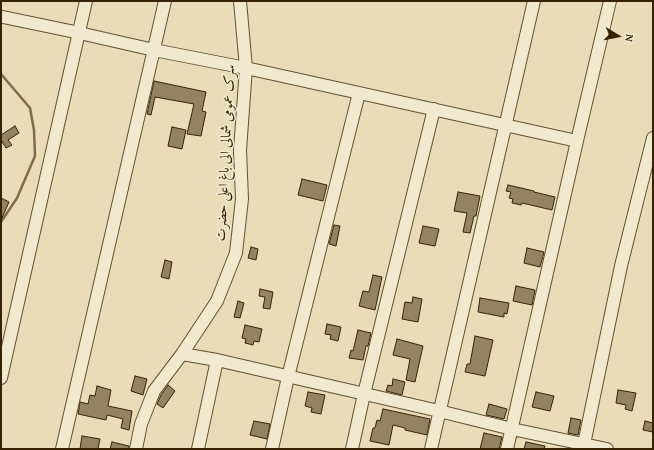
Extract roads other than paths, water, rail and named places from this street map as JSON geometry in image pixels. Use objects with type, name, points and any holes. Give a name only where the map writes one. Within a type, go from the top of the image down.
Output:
[{"type":"street","points":[[1,378],[86,1]]},
{"type":"street","points":[[62,449],[165,1]]},
{"type":"street","name":"سرک عمومی شمالی الی باغ اعلی حضرت","points":[[136,449],[141,424],[154,391],[182,354],[217,301],[236,253],[242,199],[240,150],[246,68],[240,1]]},
{"type":"street","points":[[430,449],[534,1]]},
{"type":"street","points":[[507,449],[610,1]]},
{"type":"street","points":[[3,17],[79,32],[154,50],[246,68],[577,141]]},
{"type":"street","points":[[272,449],[288,376],[358,93]]},
{"type":"street","points":[[352,449],[364,394],[434,109]]},
{"type":"street","points":[[583,446],[621,266],[653,138]]},
{"type":"street","points":[[182,354],[217,360],[288,376],[583,446],[607,449]]},
{"type":"street","points":[[198,449],[217,360]]},
{"type":"waterway","points":[[1,74],[30,108],[34,130],[35,156],[17,198],[1,222]]}]
